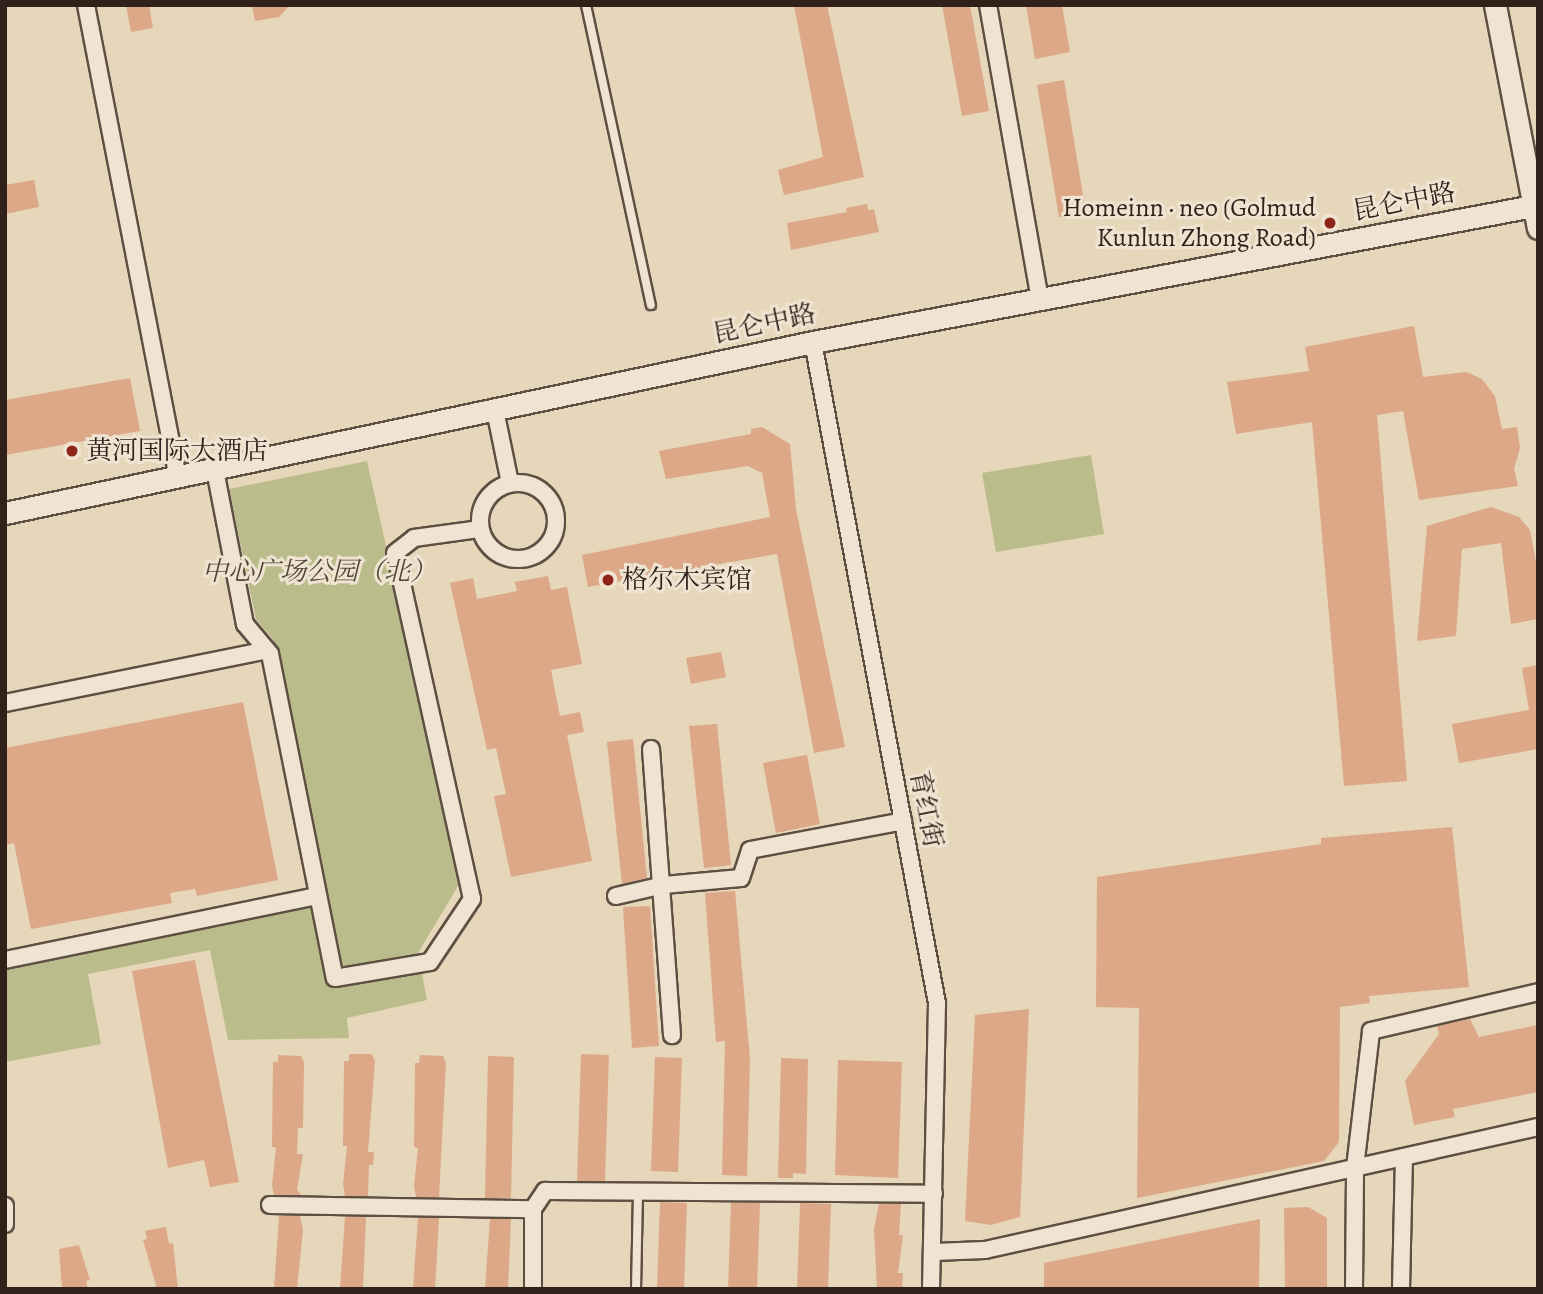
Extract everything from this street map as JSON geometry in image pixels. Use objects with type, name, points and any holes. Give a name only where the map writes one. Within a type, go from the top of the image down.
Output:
[{"type":"main road","points":[[1494,5],[1536,206],[1538,228]]},
{"type":"main road","name":"昆仑中路","points":[[5,513],[178,479],[813,342],[1536,206]]},
{"type":"street","points":[[86,5],[178,479]]},
{"type":"street","points":[[988,5],[1040,299]]},
{"type":"street","name":"育红街","points":[[813,342],[937,1003],[934,1252],[931,1289]]},
{"type":"street","points":[[495,410],[510,484]]},
{"type":"street","points":[[215,470],[245,624],[267,650],[335,978],[430,962],[472,900],[394,553],[414,538],[480,529]]},
{"type":"street","points":[[510,484],[533,486],[551,503],[556,527],[543,551],[519,560],[494,552],[480,529],[479,517],[489,495],[510,484]]},
{"type":"street","points":[[5,703],[267,650]]},
{"type":"street","points":[[651,748],[664,885],[672,1035]]},
{"type":"street","points":[[616,896],[664,885],[741,878],[750,850],[903,821]]},
{"type":"street","points":[[5,960],[318,896]]},
{"type":"street","points":[[1354,1289],[1354,1168],[1371,1031],[1538,992]]},
{"type":"street","points":[[934,1252],[985,1250],[1538,1127]]},
{"type":"street","points":[[1401,1289],[1404,1157]]},
{"type":"street","points":[[533,1289],[533,1209],[545,1191],[934,1194]]},
{"type":"street","points":[[270,1205],[533,1209]]},
{"type":"street","points":[[5,1206],[5,1224]]},
{"type":"lane","points":[[586,5],[651,305]]},
{"type":"lane","points":[[636,1289],[638,1192]]},
{"type":"green space","points":[[1091,455],[1104,534],[996,552],[982,473]]},
{"type":"green space","name":"中心广场公园（北）","points":[[367,461],[461,881],[418,953],[427,1000],[347,1018],[349,1038],[228,1040],[210,950],[88,974],[101,1044],[5,1062],[5,968],[329,901],[272,638],[256,619],[229,489]]},
{"type":"building","points":[[126,5],[149,5],[153,28],[131,32]]},
{"type":"building","points":[[252,5],[290,5],[279,17],[255,21]]},
{"type":"building","points":[[794,5],[827,5],[864,177],[784,195],[778,170],[823,157]]},
{"type":"building","points":[[942,5],[970,5],[989,111],[962,116]]},
{"type":"building","points":[[1026,5],[1062,5],[1070,52],[1035,59]]},
{"type":"building","points":[[1064,80],[1086,213],[1059,217],[1037,85]]},
{"type":"building","points":[[34,180],[39,207],[5,214],[5,185]]},
{"type":"building","points":[[867,204],[868,210],[874,209],[879,232],[791,250],[787,223],[847,212],[846,208]]},
{"type":"building","points":[[1414,326],[1423,377],[1466,372],[1482,379],[1495,396],[1502,429],[1517,427],[1520,448],[1514,469],[1518,486],[1419,500],[1403,411],[1377,415],[1407,781],[1344,786],[1312,422],[1236,434],[1227,382],[1309,371],[1305,347]]},
{"type":"building","points":[[130,378],[140,431],[5,455],[5,400]]},
{"type":"building","points":[[762,427],[790,444],[796,509],[845,747],[814,753],[777,554],[588,587],[582,555],[770,517],[762,473],[748,466],[666,479],[659,451],[751,434],[751,429]]},
{"type":"building","points":[[1491,507],[1519,517],[1530,530],[1538,572],[1538,619],[1511,624],[1501,543],[1462,549],[1456,636],[1417,641],[1427,526]]},
{"type":"building","points":[[548,576],[551,590],[567,587],[582,664],[551,670],[560,716],[580,712],[584,732],[567,735],[592,861],[511,877],[494,796],[506,794],[496,748],[487,750],[450,583],[473,578],[477,599],[517,591],[515,582]]},
{"type":"building","points":[[721,652],[726,677],[691,684],[686,658]]},
{"type":"building","points":[[1538,665],[1538,749],[1459,763],[1452,724],[1529,710],[1522,668]]},
{"type":"building","points":[[243,702],[278,880],[197,896],[195,889],[170,893],[172,903],[31,929],[14,843],[5,845],[5,748]]},
{"type":"building","points":[[717,724],[731,865],[704,868],[689,726]]},
{"type":"building","points":[[633,739],[647,878],[622,884],[607,742]]},
{"type":"building","points":[[807,755],[820,824],[776,833],[763,763]]},
{"type":"building","points":[[1452,827],[1469,987],[1369,996],[1370,1003],[1340,1007],[1339,1142],[1324,1161],[1137,1198],[1139,1008],[1096,1007],[1097,877],[1321,844],[1321,838]]},
{"type":"building","points":[[735,891],[750,1059],[747,1176],[722,1175],[725,1041],[716,1042],[705,893]]},
{"type":"building","points":[[650,906],[659,1046],[632,1048],[623,907]]},
{"type":"building","points":[[195,960],[239,1182],[210,1187],[204,1160],[168,1168],[132,971]]},
{"type":"building","points":[[1029,1009],[1020,1217],[991,1225],[965,1221],[975,1015]]},
{"type":"building","points":[[1470,1019],[1479,1037],[1538,1025],[1538,1092],[1453,1109],[1455,1117],[1414,1125],[1405,1081],[1439,1034],[1437,1026]]},
{"type":"building","points":[[349,1054],[372,1054],[375,1061],[368,1152],[374,1152],[373,1165],[369,1165],[368,1196],[345,1196],[343,1184],[347,1146],[343,1146],[344,1061],[349,1061]]},
{"type":"building","points":[[581,1054],[609,1055],[605,1181],[577,1181]]},
{"type":"building","points":[[278,1055],[301,1056],[304,1062],[303,1128],[298,1128],[297,1154],[303,1154],[297,1190],[301,1195],[274,1195],[272,1185],[276,1147],[272,1147],[273,1062],[278,1062]]},
{"type":"building","points":[[420,1055],[443,1056],[446,1063],[439,1197],[416,1197],[414,1186],[418,1148],[414,1147],[415,1063],[419,1063]]},
{"type":"building","points":[[488,1056],[514,1057],[511,1198],[485,1198]]},
{"type":"building","points":[[655,1057],[682,1058],[678,1172],[651,1171]]},
{"type":"building","points":[[781,1058],[808,1059],[806,1174],[793,1173],[793,1178],[778,1178]]},
{"type":"building","points":[[838,1060],[902,1062],[898,1178],[835,1175]]},
{"type":"building","points":[[660,1202],[687,1203],[684,1289],[657,1289]]},
{"type":"building","points":[[731,1203],[760,1203],[757,1289],[728,1289]]},
{"type":"building","points":[[800,1203],[831,1204],[828,1289],[797,1289]]},
{"type":"building","points":[[879,1204],[901,1204],[899,1235],[903,1235],[898,1273],[903,1273],[902,1289],[877,1289],[874,1229]]},
{"type":"building","points":[[1308,1207],[1327,1218],[1327,1289],[1285,1289],[1284,1208]]},
{"type":"building","points":[[279,1216],[300,1216],[303,1230],[297,1289],[274,1289]]},
{"type":"building","points":[[345,1217],[366,1217],[363,1289],[340,1289]]},
{"type":"building","points":[[418,1218],[439,1218],[435,1289],[413,1289]]},
{"type":"building","points":[[490,1219],[511,1219],[508,1289],[485,1289]]},
{"type":"building","points":[[1260,1219],[1259,1289],[1044,1289],[1044,1263]]},
{"type":"building","points":[[166,1227],[169,1244],[173,1243],[178,1289],[157,1289],[143,1240],[147,1239],[145,1231]]},
{"type":"building","points":[[79,1245],[90,1280],[86,1281],[88,1289],[62,1289],[59,1249]]},
{"type":"place","name":"Homeinn · neo (Golmud Kunlun Zhong Road)","points":[[1330,223]]},
{"type":"place","name":"黄河国际大酒店","points":[[72,451]]},
{"type":"place","name":"格尔木宾馆","points":[[608,580]]}]
